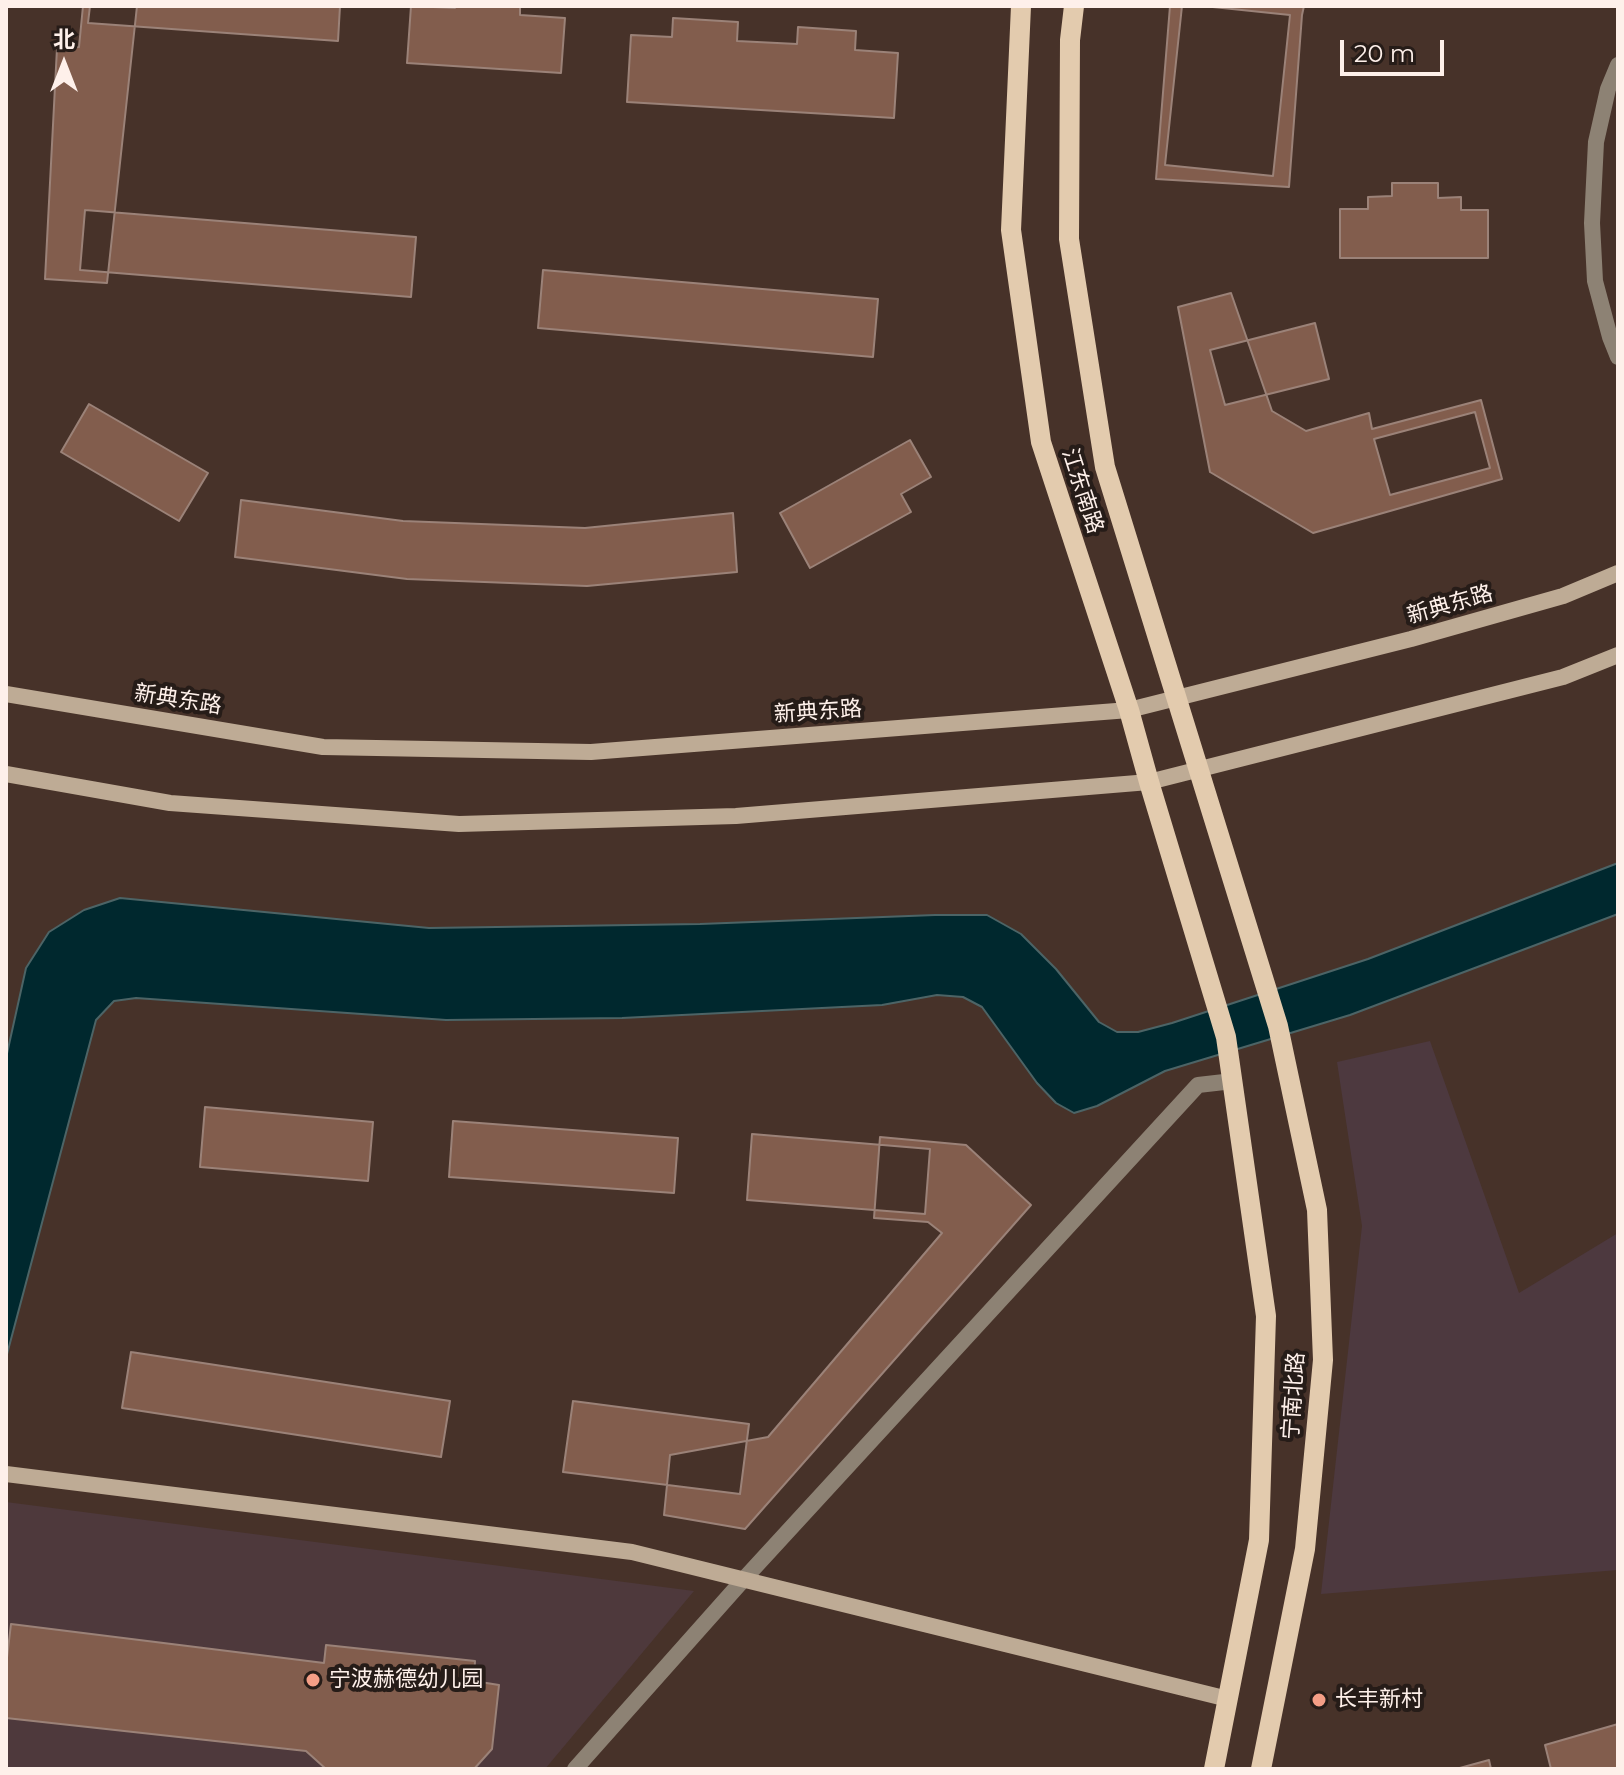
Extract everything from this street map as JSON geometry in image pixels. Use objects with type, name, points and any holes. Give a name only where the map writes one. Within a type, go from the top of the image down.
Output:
[{"type":"main road","name":"江东南路","points":[[1021,6],[1011,230],[1041,442],[1129,710],[1226,1037]]},
{"type":"main road","name":"江东南路","points":[[1074,6],[1070,40],[1069,239],[1105,467],[1258,961]]},
{"type":"main road","name":"新典东路","points":[[6,694],[323,747],[591,752],[1129,710],[1411,639],[1563,596],[1618,573]]},
{"type":"main road","points":[[6,774],[170,803],[459,824],[736,816],[1149,782],[1563,677],[1618,655]]},
{"type":"main road","name":"宁南北路","points":[[1258,961],[1278,1026],[1317,1210],[1323,1360],[1305,1549],[1261,1769]]},
{"type":"main road","name":"宁南北路","points":[[1214,1769],[1259,1540],[1266,1316],[1226,1037]]},
{"type":"main road","points":[[6,1474],[632,1552],[1228,1699]]},
{"type":"street","points":[[1618,65],[1608,89],[1596,142],[1592,223],[1595,281],[1618,357]]},
{"type":"street","points":[[575,1769],[744,1579],[1198,1085],[1233,1081]]},
{"type":"shaded area","points":[[1430,1041],[1519,1293],[1618,1233],[1618,1570],[1321,1594],[1362,1226],[1337,1062]]},
{"type":"shaded area","name":"宁波赫德幼儿园","points":[[6,1502],[694,1591],[545,1769],[6,1769]]},
{"type":"water","points":[[1618,863],[1618,914],[1350,1015],[1165,1071],[1097,1106],[1074,1113],[1056,1103],[1037,1083],[982,1007],[963,997],[937,995],[882,1005],[622,1018],[446,1020],[136,998],[114,1001],[96,1020],[6,1358],[6,1058],[26,968],[49,932],[84,910],[120,898],[429,928],[987,915],[1021,934],[1056,969],[1099,1022],[1117,1032],[1138,1032],[1368,959]]},
{"type":"building","points":[[83,6],[137,6],[107,283],[45,279],[57,48],[79,47]]},
{"type":"building","points":[[90,6],[340,6],[338,41],[88,23]]},
{"type":"building","points":[[411,6],[520,6],[520,15],[565,18],[561,73],[407,63]]},
{"type":"building","points":[[1170,6],[1304,6],[1289,187],[1156,179]]},
{"type":"building","points":[[1182,6],[1290,15],[1273,176],[1165,165]]},
{"type":"building","points":[[673,18],[738,22],[737,41],[797,44],[798,27],[856,31],[855,50],[898,53],[894,118],[627,102],[631,35],[672,37]]},
{"type":"building","points":[[1392,183],[1438,183],[1438,198],[1461,197],[1461,210],[1488,210],[1488,258],[1340,258],[1340,209],[1368,209],[1368,197],[1392,196]]},
{"type":"building","points":[[85,210],[416,237],[411,297],[80,270]]},
{"type":"building","points":[[543,270],[878,299],[873,357],[538,328]]},
{"type":"building","points":[[1231,293],[1272,411],[1306,431],[1369,413],[1372,429],[1481,400],[1502,479],[1313,533],[1210,472],[1178,307]]},
{"type":"building","points":[[1315,323],[1329,379],[1225,405],[1210,350]]},
{"type":"building","points":[[89,404],[208,473],[179,521],[61,452]]},
{"type":"building","points":[[1475,412],[1490,468],[1390,495],[1374,439]]},
{"type":"building","points":[[910,440],[931,477],[901,494],[911,512],[810,568],[780,513]]},
{"type":"building","points":[[241,500],[403,521],[585,528],[733,513],[737,572],[587,586],[407,579],[235,557]]},
{"type":"building","points":[[205,1107],[373,1122],[368,1181],[200,1167]]},
{"type":"building","points":[[453,1121],[678,1138],[674,1193],[449,1177]]},
{"type":"building","points":[[752,1134],[930,1149],[925,1214],[747,1200]]},
{"type":"building","points":[[880,1137],[966,1145],[1031,1205],[745,1529],[664,1515],[670,1455],[768,1437],[942,1233],[928,1222],[874,1218]]},
{"type":"building","points":[[131,1352],[450,1401],[441,1457],[122,1408]]},
{"type":"building","points":[[573,1401],[749,1424],[740,1494],[563,1472]]},
{"type":"building","points":[[11,1624],[324,1663],[326,1645],[475,1661],[474,1681],[499,1685],[492,1749],[474,1769],[326,1769],[306,1751],[6,1718],[6,1666]]},
{"type":"building","points":[[1618,1724],[1618,1769],[1551,1769],[1545,1745]]},
{"type":"building","points":[[1489,1760],[1491,1769],[1456,1769]]},
{"type":"place","name":"宁波赫德幼儿园","points":[[313,1680]]},
{"type":"place","name":"长丰新村","points":[[1319,1700]]}]
